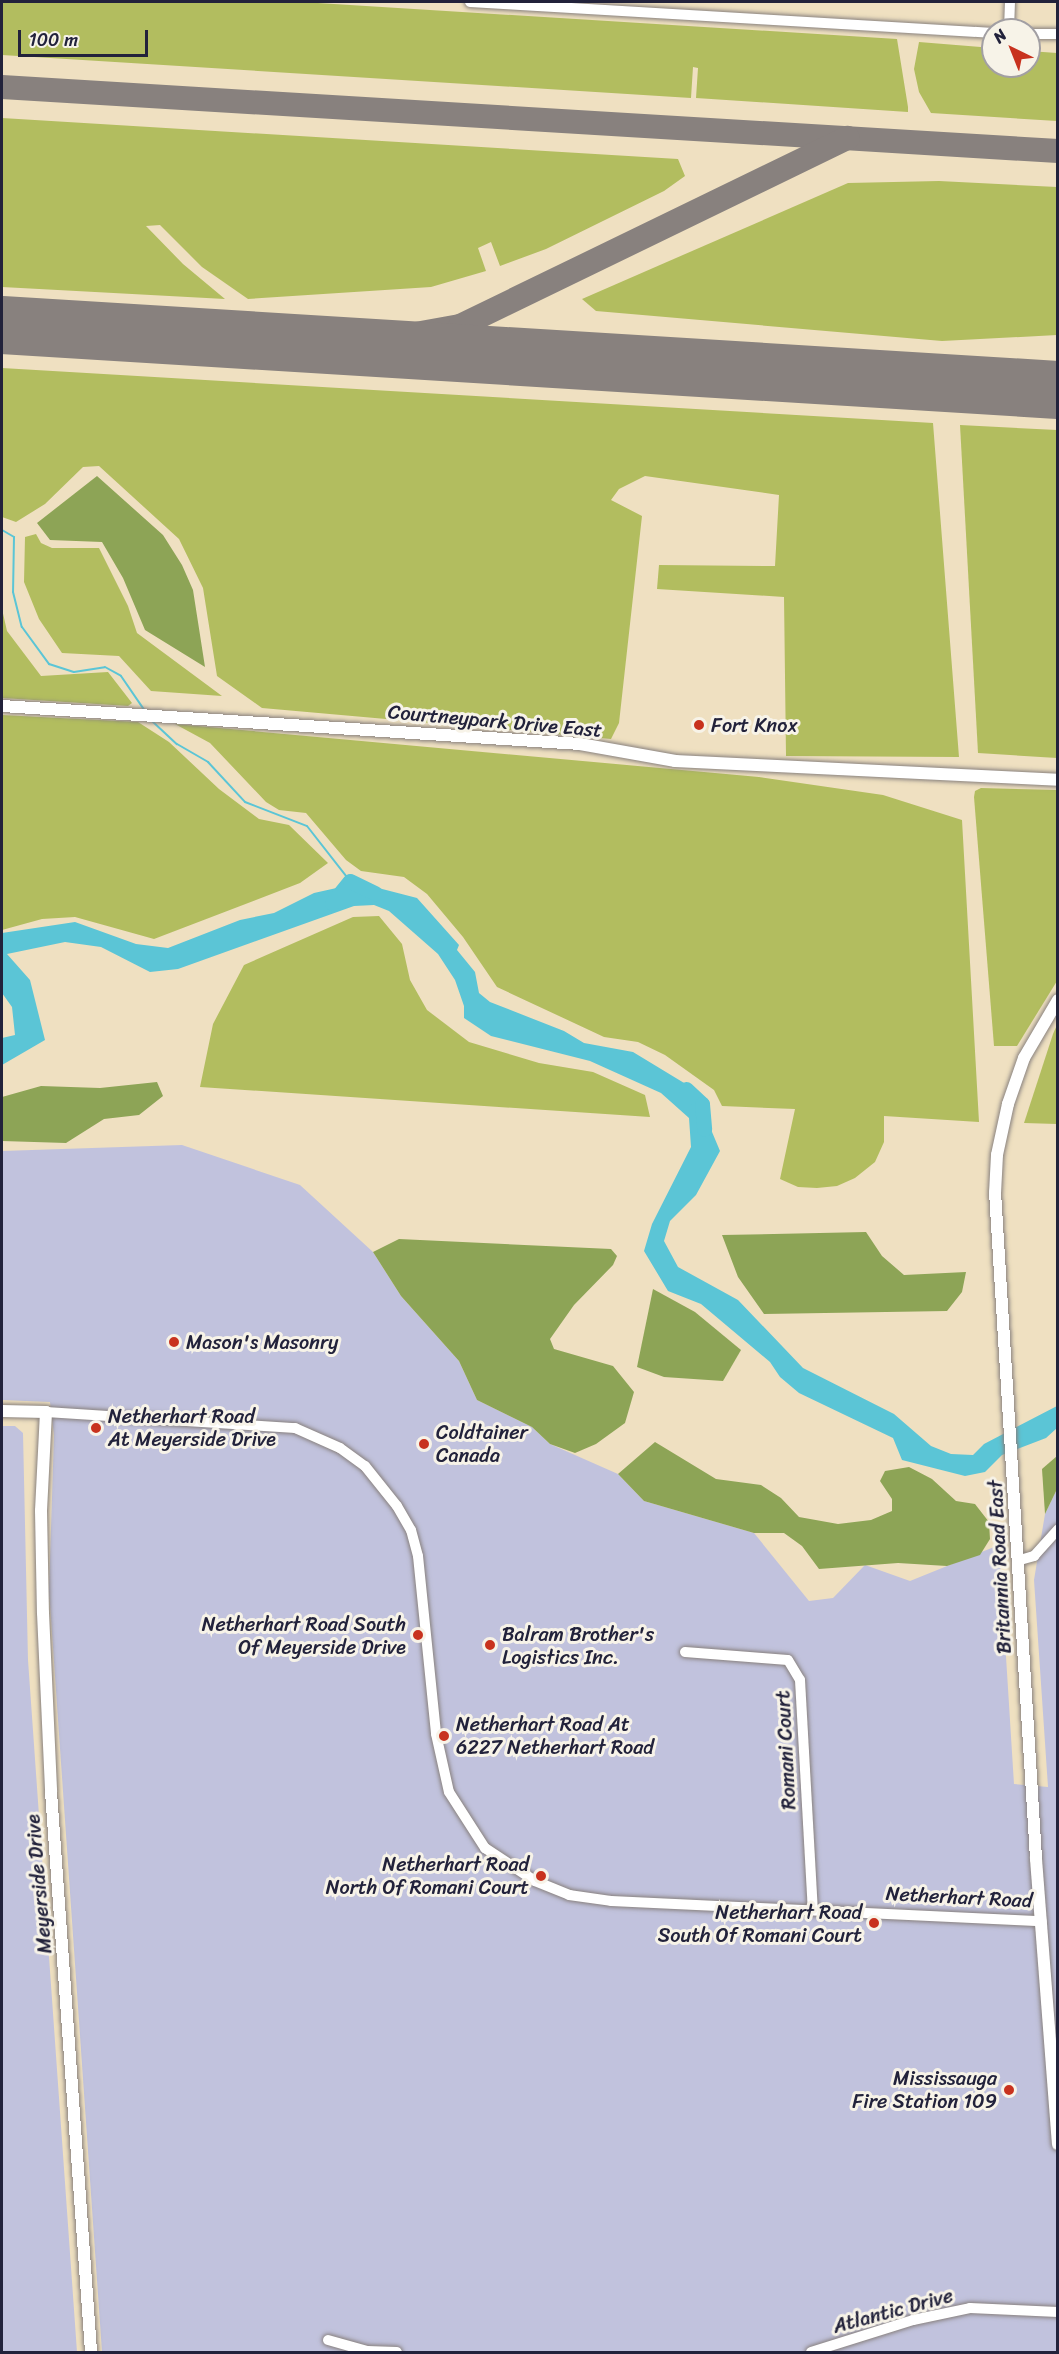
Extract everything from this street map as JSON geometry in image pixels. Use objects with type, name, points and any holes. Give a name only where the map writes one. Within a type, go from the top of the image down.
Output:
[{"type":"street","points":[[470,2],[981,32]]},
{"type":"street","points":[[1009,18],[1010,2]]},
{"type":"street","points":[[1041,34],[1058,34]]},
{"type":"street","name":"Courtneypark Drive East","points":[[2,706],[580,744],[675,761],[1058,780]]},
{"type":"street","name":"Britannia Road East","points":[[1058,1000],[1024,1058],[997,1155],[995,1192],[1020,1560],[1036,1859],[1058,2144]]},
{"type":"street","name":"Netherhart Road","points":[[2,1411],[270,1424],[295,1428],[340,1448],[380,1482],[411,1530],[423,1592],[439,1759],[449,1792],[485,1848],[510,1868],[568,1895],[611,1901],[1042,1921]]},
{"type":"street","name":"Meyerside Drive","points":[[46,1412],[41,1512],[43,1612],[91,2352]]},
{"type":"street","points":[[1020,1560],[1034,1556],[1058,1529]]},
{"type":"street","name":"Romani Court","points":[[685,1652],[788,1660],[800,1680],[813,1909]]},
{"type":"street","name":"Atlantic Drive","points":[[811,2352],[914,2320],[970,2308],[1058,2312]]},
{"type":"street","points":[[328,2340],[367,2351],[397,2352]]},
{"type":"shaded area","points":[[182,1145],[300,1185],[373,1252],[401,1296],[459,1361],[477,1400],[532,1427],[550,1444],[618,1474],[644,1501],[754,1533],[809,1601],[833,1598],[865,1565],[910,1581],[999,1545],[1014,1784],[1048,1787],[1034,1580],[1045,1514],[1057,1489],[1057,2352],[102,2352],[49,1590],[54,1435],[50,1402],[2,1400],[2,1151]]},
{"type":"shaded area","points":[[2,1426],[15,1426],[23,1433],[28,1660],[77,2352],[2,2352]]},
{"type":"green space","points":[[2,2],[302,2],[897,39],[908,112],[696,98],[698,68],[693,67],[691,98],[2,55]]},
{"type":"green space","points":[[919,42],[981,47],[981,78],[1041,78],[1041,52],[1057,53],[1057,121],[931,113],[919,92],[914,69]]},
{"type":"green space","points":[[2,118],[678,159],[685,176],[664,191],[546,249],[500,266],[491,242],[478,248],[486,271],[431,287],[248,299],[202,267],[160,225],[146,226],[183,264],[225,299],[2,287]]},
{"type":"green space","points":[[939,181],[1057,187],[1057,335],[942,341],[596,311],[582,299],[848,183]]},
{"type":"green space","points":[[2,368],[933,423],[959,757],[786,756],[784,597],[657,589],[659,565],[775,566],[779,495],[645,476],[619,489],[611,500],[642,516],[619,723],[611,739],[262,708],[217,676],[203,588],[179,539],[99,466],[83,467],[45,504],[16,522],[2,517]]},
{"type":"green space","points":[[960,425],[1057,430],[1057,758],[978,753]]},
{"type":"green space","points":[[97,476],[163,535],[182,565],[193,590],[205,667],[145,630],[123,578],[102,542],[50,540],[37,523]]},
{"type":"green space","points":[[36,534],[41,543],[52,548],[99,548],[128,606],[137,633],[222,696],[151,691],[119,656],[62,653],[39,619],[24,582],[25,537]]},
{"type":"green space","points":[[2,609],[7,631],[41,676],[108,672],[132,703],[128,706],[2,698]]},
{"type":"green space","points":[[2,715],[138,722],[169,742],[219,789],[259,819],[289,825],[328,863],[300,883],[154,939],[75,917],[42,919],[2,930]]},
{"type":"green space","points":[[175,724],[759,777],[883,795],[962,820],[979,1122],[884,1116],[884,1142],[875,1162],[855,1178],[837,1186],[817,1188],[798,1187],[780,1179],[795,1109],[722,1106],[714,1090],[665,1055],[638,1042],[604,1037],[497,987],[463,937],[427,894],[404,877],[361,871],[346,860],[306,813],[279,810],[266,802],[210,743]]},
{"type":"green space","points":[[981,788],[1057,790],[1057,981],[1017,1046],[994,1046],[974,797],[975,791]]},
{"type":"green space","points":[[379,916],[402,944],[410,980],[427,1010],[469,1042],[539,1063],[593,1072],[645,1095],[650,1117],[200,1087],[213,1024],[244,965],[353,917]]},
{"type":"green space","points":[[1057,1025],[1057,1124],[1024,1123],[1053,1034]]},
{"type":"green space","points":[[157,1082],[163,1096],[139,1115],[104,1119],[66,1143],[2,1141],[2,1097],[41,1086],[100,1088]]},
{"type":"green space","points":[[866,1232],[882,1256],[904,1275],[966,1272],[962,1292],[947,1311],[764,1314],[738,1277],[722,1235]]},
{"type":"green space","points":[[399,1239],[611,1249],[617,1256],[613,1265],[574,1305],[550,1339],[554,1349],[613,1366],[634,1392],[625,1423],[596,1444],[575,1453],[550,1444],[532,1427],[477,1400],[459,1361],[401,1296],[373,1252]]},
{"type":"green space","points":[[653,1289],[695,1312],[741,1350],[723,1381],[664,1377],[637,1367]]},
{"type":"green space","points":[[655,1442],[716,1479],[761,1485],[781,1498],[799,1517],[838,1524],[871,1520],[892,1511],[892,1499],[880,1481],[885,1471],[909,1467],[932,1479],[956,1501],[975,1504],[989,1522],[990,1539],[980,1555],[947,1566],[898,1563],[819,1569],[802,1546],[784,1533],[754,1533],[644,1501],[618,1474]]},
{"type":"green space","points":[[1057,1456],[1057,1489],[1045,1514],[1042,1469]]},
{"type":"water","points":[[359,883],[417,898],[459,945],[457,950],[475,972],[479,993],[490,1002],[564,1031],[584,1043],[633,1052],[694,1089],[720,1151],[696,1195],[670,1221],[664,1241],[678,1267],[738,1300],[803,1368],[894,1414],[931,1446],[951,1454],[973,1455],[984,1444],[1057,1406],[1057,1428],[1046,1438],[1002,1455],[985,1472],[965,1476],[902,1460],[893,1438],[799,1393],[780,1377],[770,1362],[701,1304],[668,1291],[644,1251],[652,1224],[691,1147],[689,1118],[661,1093],[590,1061],[491,1036],[464,1018],[464,1006],[455,980],[438,954],[389,911],[374,905],[354,906],[178,969],[150,972],[101,947],[65,942],[7,954],[30,980],[45,1040],[2,1065],[2,1038],[15,1035],[12,1007],[2,993],[2,933],[75,922],[136,944],[168,948],[240,920],[274,913],[314,893]]},
{"type":"waterway","points":[[2,530],[14,537],[13,592],[22,627],[49,664],[74,672],[105,667],[121,676],[145,711]]},
{"type":"waterway","points":[[152,721],[177,744],[208,762],[245,802],[307,826],[350,881]]},
{"type":"waterway","points":[[332,903],[350,881],[375,893]]},
{"type":"waterway","points":[[686,1089],[702,1104],[704,1129]]},
{"type":"taxiway","points":[[2,87],[1058,151]]},
{"type":"taxiway","points":[[317,344],[382,340],[460,326],[848,138]]},
{"type":"taxiway","points":[[1030,388],[1058,386]]},
{"type":"runway","points":[[2,325],[1058,390]]},
{"type":"place","name":"Fort Knox","points":[[699,725]]},
{"type":"place","name":"Mason's Masonry","points":[[174,1342]]},
{"type":"place","name":"Netherhart Road At Meyerside Drive","points":[[96,1428]]},
{"type":"place","name":"Coldtainer Canada","points":[[424,1444]]},
{"type":"place","name":"Netherhart Road South Of Meyerside Drive","points":[[418,1635]]},
{"type":"place","name":"Balram Brother's Logistics Inc.","points":[[490,1645]]},
{"type":"place","name":"Netherhart Road At 6227 Netherhart Road","points":[[444,1736]]},
{"type":"place","name":"Netherhart Road North Of Romani Court","points":[[541,1876]]},
{"type":"place","name":"Netherhart Road South Of Romani Court","points":[[874,1923]]},
{"type":"place","name":"Mississauga Fire Station 109","points":[[1009,2090]]}]
